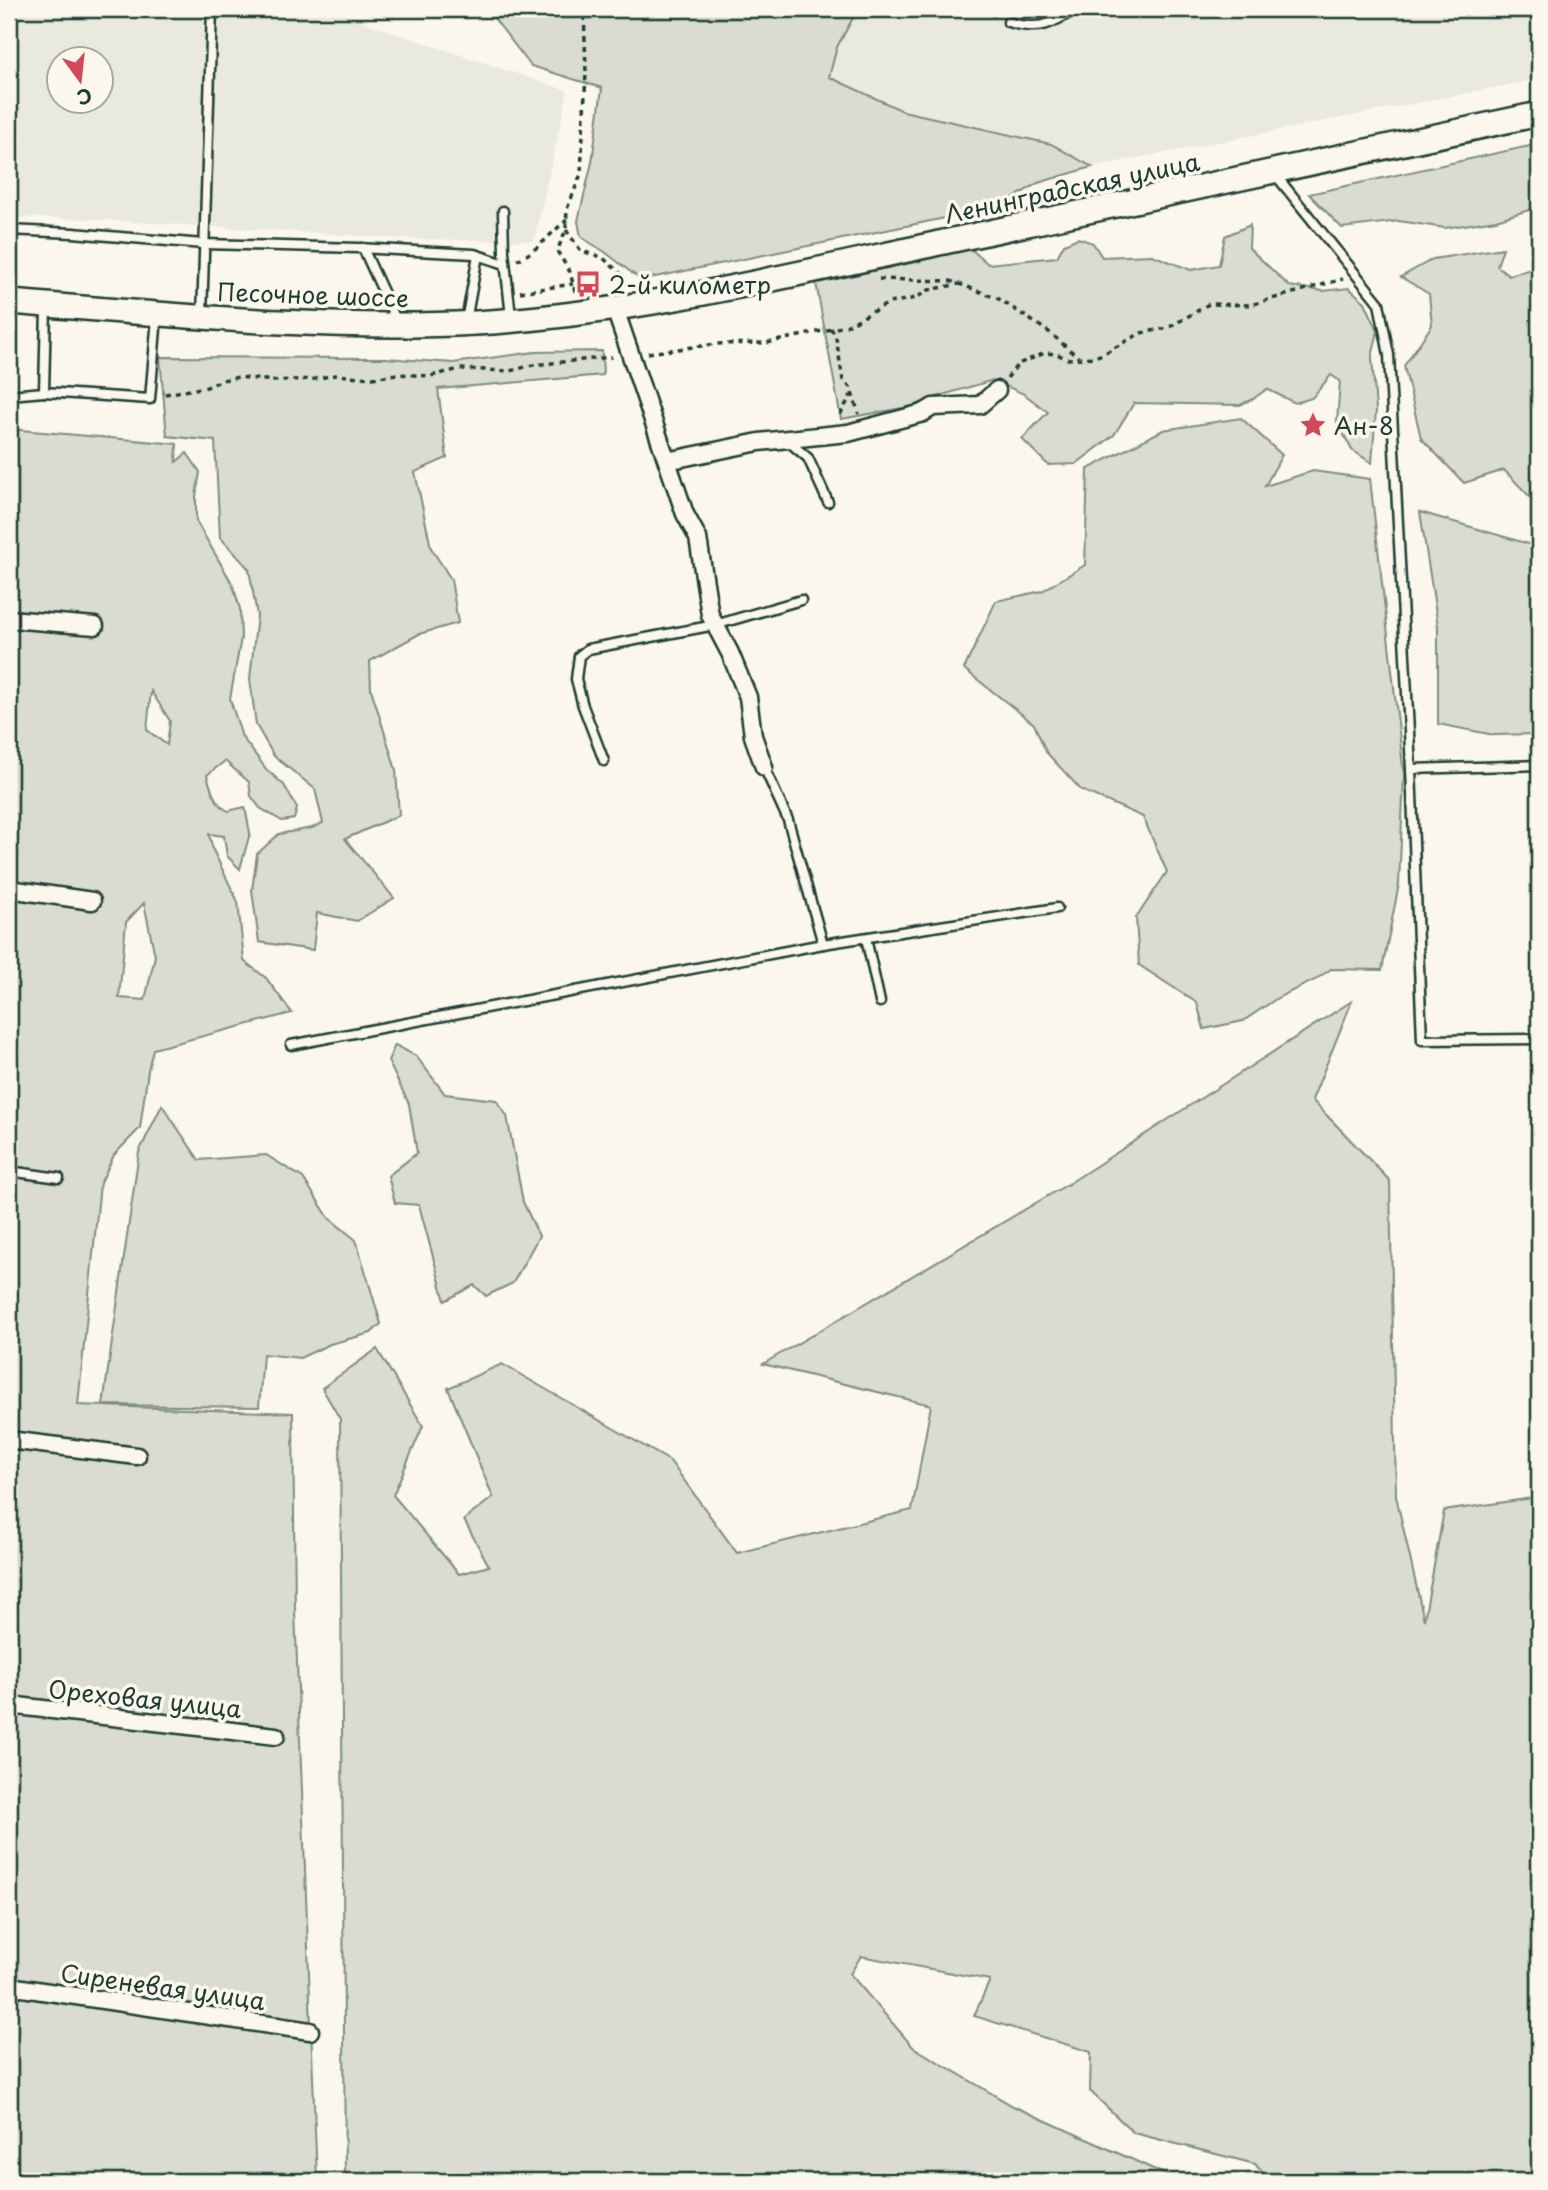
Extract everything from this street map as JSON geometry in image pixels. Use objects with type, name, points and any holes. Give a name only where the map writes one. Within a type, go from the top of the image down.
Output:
[{"type":"main road","name":"Ленинградская улица","points":[[621,302],[858,261],[1539,114]]},
{"type":"main road","name":"Песочное шоссе","points":[[9,302],[287,322],[398,324],[511,320],[621,302]]},
{"type":"street","points":[[621,302],[631,355],[685,514],[698,538],[708,604],[748,697],[753,736],[764,767]]},
{"type":"street","points":[[667,461],[728,447],[863,430],[923,414],[933,407],[980,405],[997,390]]},
{"type":"street","points":[[9,619],[95,626]]},
{"type":"street","points":[[9,889],[92,901]]},
{"type":"street","points":[[9,1440],[136,1456]]},
{"type":"street","name":"Ореховая улица","points":[[9,1705],[276,1736]]},
{"type":"street","name":"Сиреневая улица","points":[[9,1986],[310,2031]]},
{"type":"lane","points":[[202,316],[212,9]]},
{"type":"lane","points":[[1008,22],[1027,28],[1048,26],[1076,9]]},
{"type":"lane","points":[[1272,171],[1379,303],[1389,355],[1422,1041],[1539,1039]]},
{"type":"lane","points":[[503,211],[511,320]]},
{"type":"lane","points":[[9,230],[203,244],[363,248],[478,255],[505,264]]},
{"type":"lane","points":[[363,248],[398,324]]},
{"type":"lane","points":[[466,323],[478,255]]},
{"type":"lane","points":[[44,392],[47,305]]},
{"type":"lane","points":[[9,395],[44,392],[150,399],[158,313]]},
{"type":"lane","points":[[786,439],[808,458],[828,502]]},
{"type":"lane","points":[[604,761],[583,706],[576,679],[579,656],[589,649],[715,625],[801,600]]},
{"type":"lane","points":[[1411,769],[1539,765]]},
{"type":"lane","points":[[764,767],[788,820],[823,944]]},
{"type":"lane","points":[[291,1045],[823,944],[1056,908]]},
{"type":"lane","points":[[866,938],[880,1002]]},
{"type":"lane","points":[[9,1171],[59,1178]]},
{"type":"path","points":[[575,292],[570,272],[557,251],[566,230],[567,209],[581,174],[586,72],[584,9]]},
{"type":"path","points":[[505,264],[540,247],[548,236],[567,220]]},
{"type":"path","points":[[566,230],[581,251],[602,257],[621,274],[627,286],[621,302]]},
{"type":"path","points":[[997,390],[1018,363],[1045,353],[1057,354],[1067,359],[1103,354],[1141,333],[1168,328],[1209,304],[1250,305],[1358,277]]},
{"type":"path","points":[[879,279],[950,281],[999,299],[1049,332],[1079,358]]},
{"type":"path","points":[[508,293],[573,284]]},
{"type":"path","points":[[150,395],[168,395],[239,377],[274,381],[315,379],[335,374],[373,378],[397,374],[430,376],[460,369],[510,371],[533,365],[716,344],[766,342],[854,323],[889,303],[916,298],[929,290],[959,284]]},
{"type":"path","points":[[831,328],[843,380],[850,387],[863,430]]},
{"type":"shaded area","points":[[9,9],[331,9],[568,91],[534,241],[411,239],[87,219],[9,217]]},
{"type":"shaded area","points":[[493,9],[858,9],[837,47],[829,77],[903,111],[1051,144],[1092,167],[1038,183],[999,207],[641,280],[581,237],[578,221],[592,162],[602,88],[531,66],[493,17]]},
{"type":"shaded area","points":[[858,9],[1539,9],[1539,79],[1092,167],[1051,144],[903,111],[829,77],[837,47]]},
{"type":"shaded area","points":[[1539,144],[1539,207],[1496,220],[1445,228],[1399,221],[1342,228],[1309,194]]},
{"type":"shaded area","points":[[1250,225],[1249,248],[1289,286],[1323,291],[1349,288],[1365,302],[1378,331],[1372,357],[1376,410],[1372,463],[1352,450],[1337,422],[1340,381],[1331,375],[1312,398],[1295,403],[1267,389],[1240,405],[1134,403],[1114,435],[1076,464],[1048,465],[1022,439],[1048,412],[1024,394],[993,380],[914,406],[841,419],[816,283],[970,248],[988,264],[1057,257],[1064,244],[1078,238],[1093,243],[1102,257],[1152,255],[1191,270],[1219,265],[1225,236]]},
{"type":"shaded area","points":[[1503,248],[1497,266],[1509,275],[1539,267],[1539,500],[1536,503],[1504,470],[1464,483],[1421,438],[1404,366],[1432,325],[1429,294],[1401,277],[1433,259]]},
{"type":"shaded area","points":[[602,351],[603,375],[438,389],[447,458],[415,472],[431,548],[451,579],[458,623],[419,634],[370,661],[371,689],[396,770],[399,815],[345,839],[394,898],[357,921],[317,913],[313,950],[259,942],[252,890],[257,854],[279,834],[312,828],[323,823],[315,789],[274,756],[256,725],[250,679],[257,615],[249,569],[220,537],[215,441],[167,436],[160,357],[385,358],[453,363],[535,352]]},
{"type":"shaded area","points":[[1241,418],[1282,455],[1265,486],[1313,471],[1370,479],[1404,775],[1399,884],[1382,970],[1331,969],[1279,997],[1243,1021],[1204,1029],[1197,1003],[1139,965],[1136,918],[1167,872],[1143,817],[1081,790],[1046,752],[1034,724],[964,669],[996,601],[1042,591],[1085,565],[1088,469],[1163,430]]},
{"type":"shaded area","points":[[9,429],[177,444],[176,462],[187,453],[200,472],[196,521],[233,585],[240,609],[241,638],[230,699],[242,737],[267,770],[284,785],[297,808],[294,819],[282,821],[260,808],[251,796],[249,782],[225,761],[207,775],[214,795],[223,808],[228,811],[245,807],[250,833],[240,869],[227,856],[224,836],[209,834],[213,850],[238,902],[244,961],[266,978],[292,1013],[153,1049],[140,1128],[114,1155],[100,1184],[78,1405],[293,1413],[295,1610],[317,2181],[9,2181]],"holes":[[[151,691],[170,721],[167,745],[147,730]],[[144,903],[155,956],[145,1000],[119,998],[126,922]]]},
{"type":"shaded area","points":[[1420,512],[1539,547],[1539,734],[1494,735],[1438,724],[1438,626]]},
{"type":"shaded area","points":[[1352,1001],[1312,1100],[1390,1181],[1396,1496],[1424,1620],[1444,1511],[1539,1497],[1539,2181],[1270,2181],[1255,2164],[1134,2133],[1090,2091],[1091,2052],[974,2016],[990,1980],[861,1956],[850,1974],[913,2047],[1013,2106],[1180,2181],[345,2181],[340,1419],[322,1388],[377,1349],[423,1426],[393,1495],[459,1574],[489,1566],[464,1520],[493,1497],[448,1388],[502,1364],[670,1461],[737,1553],[912,1510],[931,1405],[763,1364],[1068,1184]]},
{"type":"shaded area","points":[[395,1045],[416,1056],[445,1094],[496,1100],[507,1116],[523,1202],[539,1236],[513,1283],[486,1296],[474,1285],[445,1301],[419,1205],[395,1203],[388,1176],[417,1153],[409,1104],[388,1061]]},
{"type":"shaded area","points":[[162,1105],[199,1160],[266,1155],[303,1178],[329,1218],[356,1240],[381,1324],[371,1333],[330,1344],[300,1358],[263,1354],[259,1407],[103,1405],[139,1152]]},
{"type":"place","name":"2-й километр","points":[[588,284]]},
{"type":"place","name":"Ан-8","points":[[1313,425]]}]
